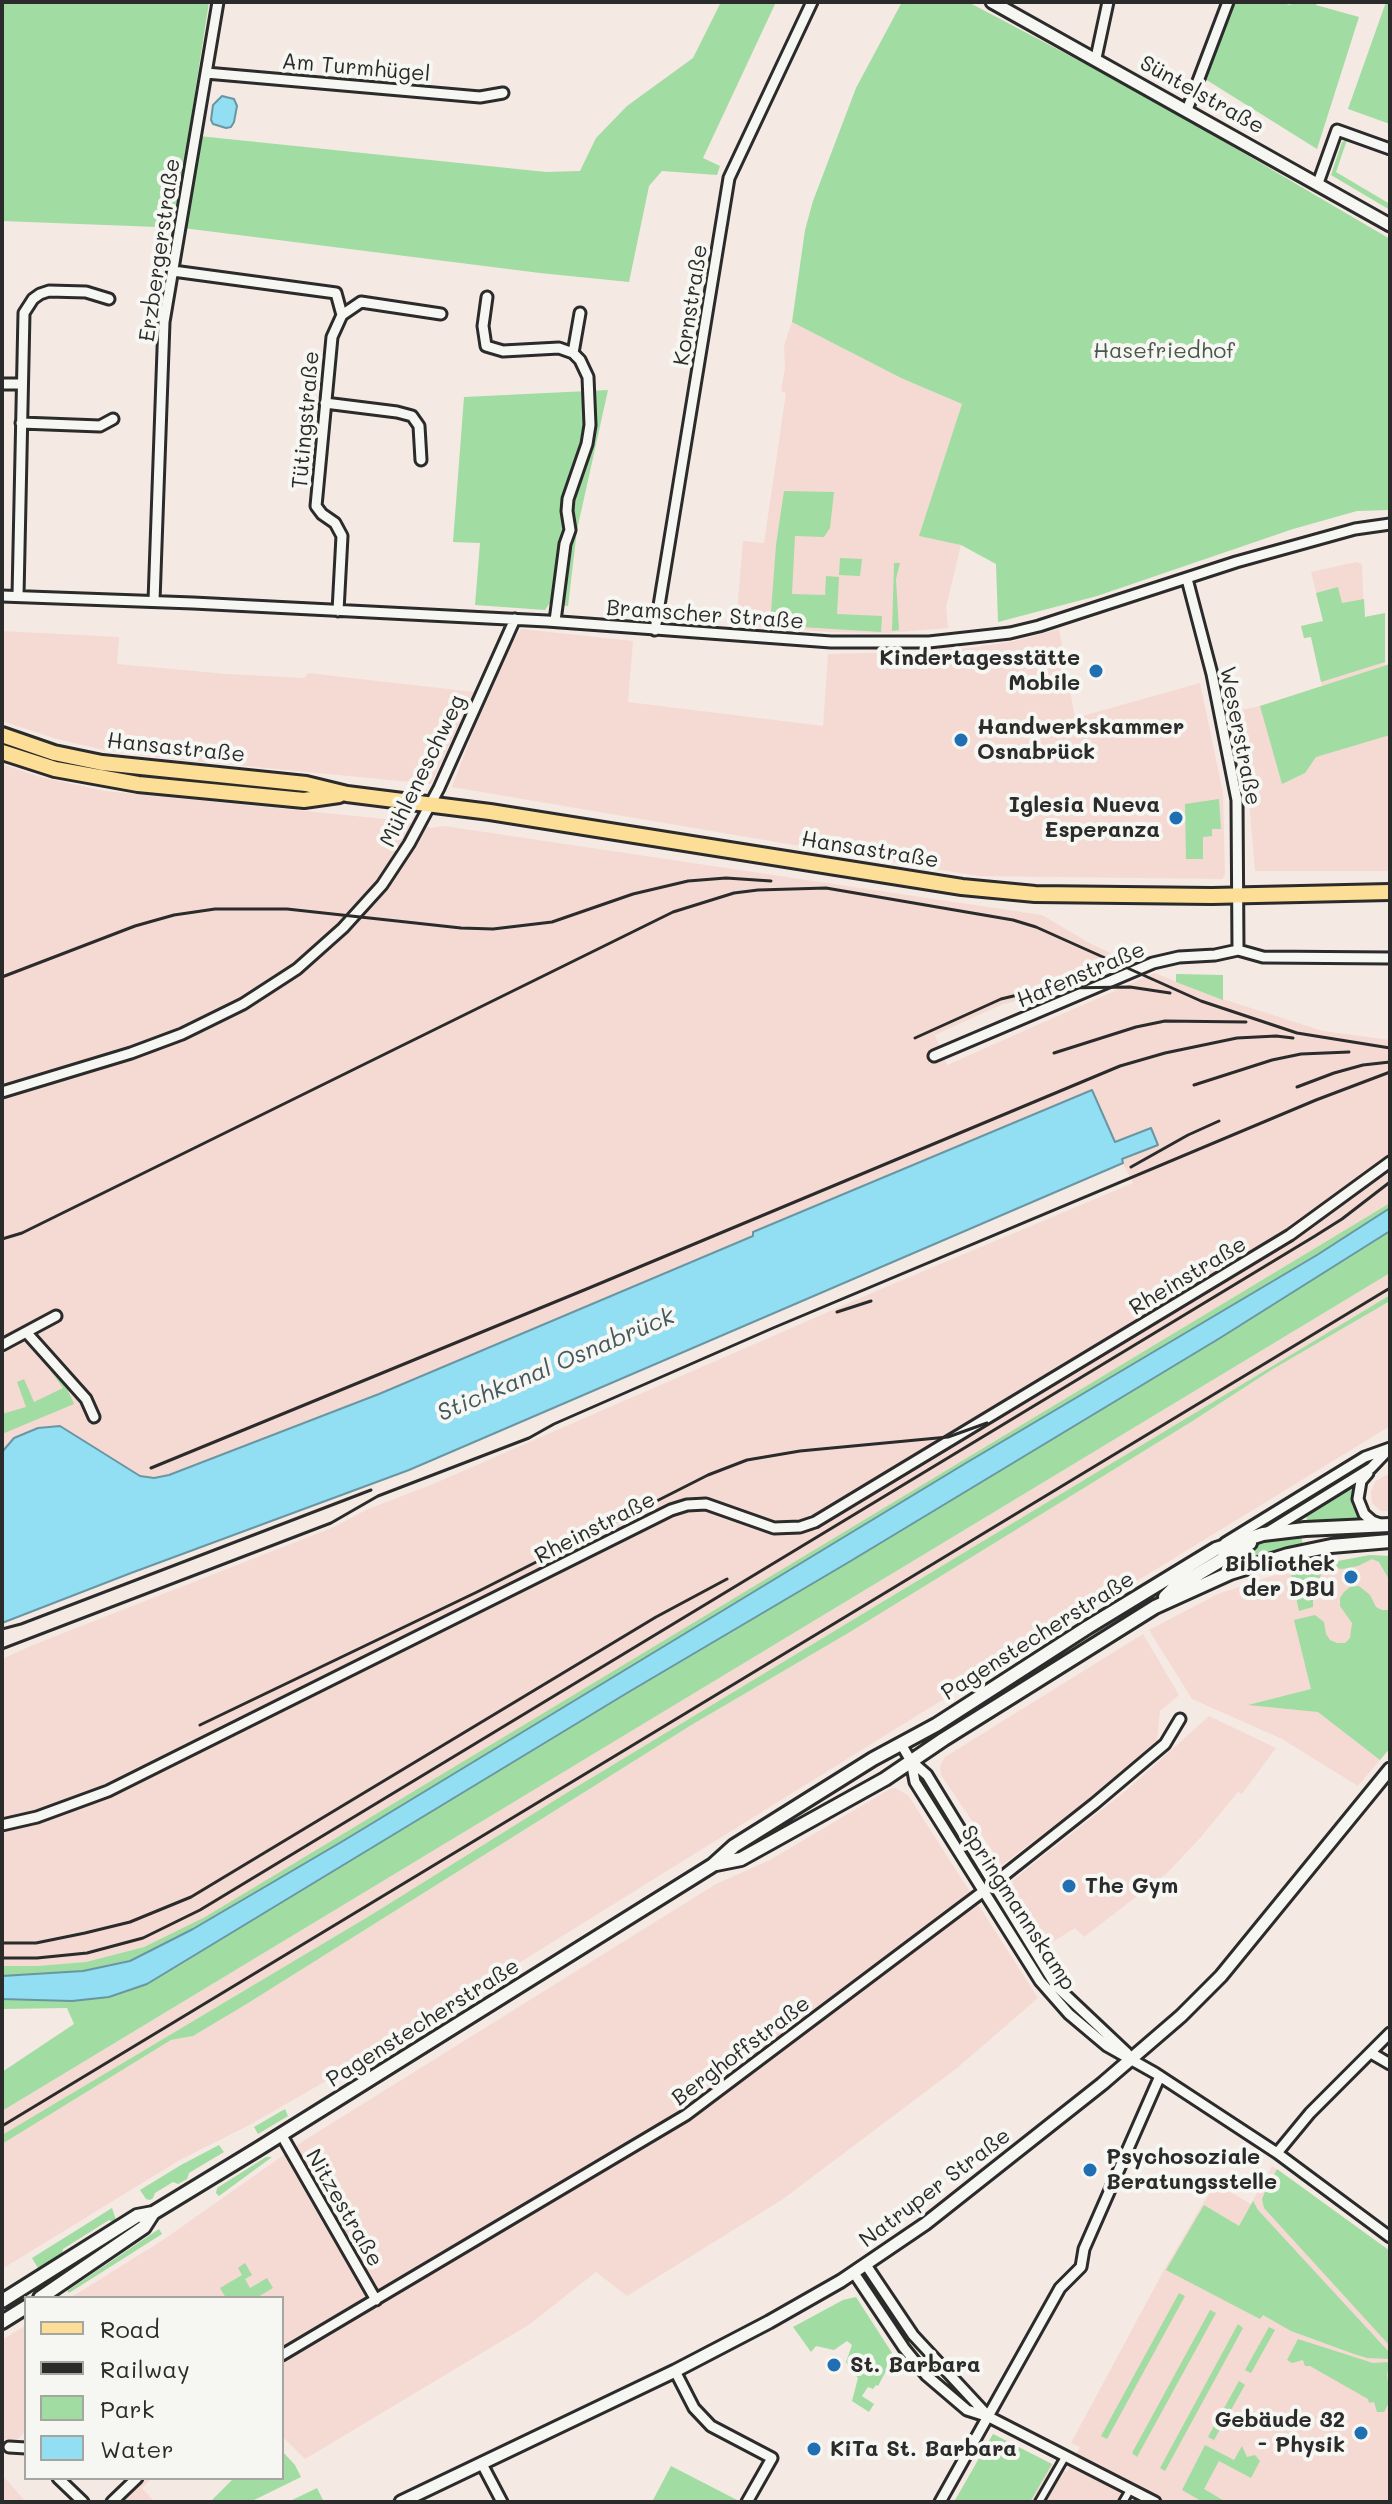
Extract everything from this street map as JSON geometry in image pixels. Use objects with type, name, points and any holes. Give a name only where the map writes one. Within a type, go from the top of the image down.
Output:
[{"type":"main road","name":"Hansastraße","points":[[2,735],[54,753],[102,763],[306,784],[347,794],[431,803],[962,887],[1035,894],[1238,896],[1390,892]]},
{"type":"main road","name":"Hansastraße","points":[[2,752],[55,769],[138,784],[304,800],[347,794]]},
{"type":"main road","points":[[1216,1549],[1263,1534],[1387,1525]]},
{"type":"main road","points":[[1155,1607],[1173,1589],[1263,1534]]},
{"type":"main road","points":[[1155,1607],[1230,1573],[1288,1555],[1331,1546],[1390,1541]]},
{"type":"main road","name":"Pagenstecherstraße","points":[[2,2301],[137,2216],[153,2213],[281,2134],[713,1865],[734,1846],[1216,1549]]},
{"type":"main road","name":"Pagenstecherstraße","points":[[713,1865],[741,1859],[809,1823],[1155,1607]]},
{"type":"main road","name":"Pagenstecherstraße","points":[[43,2296],[144,2227],[153,2213]]},
{"type":"main road","points":[[2,2322],[24,2308]]},
{"type":"street","name":"Erzbergerstraße","points":[[154,601],[161,474],[164,322],[218,2]]},
{"type":"street","name":"Kornstraße","points":[[655,630],[729,178],[812,2]]},
{"type":"street","name":"Süntelstraße","points":[[992,2],[1390,225]]},
{"type":"street","points":[[1096,58],[1108,2]]},
{"type":"street","points":[[1187,110],[1228,2]]},
{"type":"street","name":"Am Turmhügel","points":[[206,73],[480,97],[503,93]]},
{"type":"street","points":[[1318,183],[1337,130],[1390,149]]},
{"type":"street","points":[[173,271],[336,293],[342,315],[361,302],[441,314]]},
{"type":"street","points":[[18,596],[21,384],[23,321],[27,307],[33,299],[49,291],[86,292],[109,299]]},
{"type":"street","points":[[487,297],[483,326],[486,346],[503,351],[559,348],[573,353],[588,377],[590,425],[587,444],[568,499],[570,530],[565,544],[555,621]]},
{"type":"street","points":[[573,353],[580,313]]},
{"type":"street","name":"Tütingstraße","points":[[338,611],[342,536],[335,523],[316,506],[332,337],[342,315]]},
{"type":"street","points":[[2,384],[21,384]]},
{"type":"street","points":[[325,403],[412,416],[419,426],[421,460]]},
{"type":"street","points":[[21,423],[100,426],[113,419]]},
{"type":"street","name":"Bramscher Straße","points":[[2,596],[555,621],[887,644],[1010,633],[1355,529],[1390,524]]},
{"type":"street","name":"Weserstraße","points":[[1187,579],[1212,674],[1237,800],[1238,950]]},
{"type":"street","name":"Mühleneschweg","points":[[2,1092],[131,1053],[182,1034],[243,1004],[297,969],[343,928],[374,895],[398,862],[431,803],[515,619]]},
{"type":"street","name":"Hafenstraße","points":[[934,1056],[1153,963],[1238,950],[1263,957],[1390,958]]},
{"type":"street","name":"Rheinstraße","points":[[2,1825],[37,1817],[108,1791],[671,1510],[706,1504],[774,1528],[788,1529],[815,1522],[1290,1235],[1390,1162]]},
{"type":"street","points":[[2,1345],[56,1316]]},
{"type":"street","points":[[27,1333],[86,1399],[94,1417]]},
{"type":"street","name":"Pagenstecherstraße","points":[[1263,1534],[1371,1468],[1390,1448]]},
{"type":"street","name":"Pagenstecherstraße","points":[[1216,1549],[1365,1457],[1390,1448]]},
{"type":"street","points":[[1371,1468],[1361,1481],[1358,1499],[1364,1514],[1372,1521],[1387,1525]]},
{"type":"street","name":"Berghoffstraße","points":[[284,2354],[664,2130],[988,1888],[1094,1804],[1165,1744],[1180,1719]]},
{"type":"street","name":"Springmannskamp","points":[[901,1744],[911,1761],[915,1782],[1056,1986],[1132,2058],[1277,2153],[1390,2237]]},
{"type":"street","name":"Natruper Straße","points":[[401,2502],[675,2371],[769,2322],[854,2273],[925,2224],[1181,2016],[1221,1976],[1390,1769]]},
{"type":"street","points":[[1277,2153],[1310,2113],[1390,2033]]},
{"type":"street","points":[[1371,2053],[1390,2064]]},
{"type":"street","points":[[940,2502],[1060,2288],[1081,2267],[1084,2249],[1160,2076]]},
{"type":"street","name":"Nitzestraße","points":[[281,2134],[376,2300]]},
{"type":"street","points":[[866,2265],[913,2335],[989,2417]]},
{"type":"street","points":[[854,2273],[885,2322],[922,2370],[967,2410],[989,2417],[1155,2502]]},
{"type":"street","points":[[675,2371],[694,2408],[711,2426],[772,2458],[747,2502]]},
{"type":"street","points":[[9,2447],[24,2448]]},
{"type":"street","points":[[1039,2502],[1065,2457]]},
{"type":"street","points":[[482,2464],[502,2502]]},
{"type":"street","points":[[60,2480],[83,2502]]},
{"type":"street","points":[[112,2502],[135,2480]]},
{"type":"street","points":[[1123,2502],[1130,2490]]},
{"type":"shaded area","points":[[792,322],[901,378],[962,404],[920,536],[961,545],[946,607],[948,628],[888,633],[736,625],[743,541],[764,543],[786,393],[781,391],[785,368],[784,345]]},
{"type":"shaded area","points":[[1356,562],[1362,564],[1364,617],[1385,613],[1385,665],[1390,664],[1390,871],[1255,871],[1249,801],[1232,712],[1322,686],[1311,637],[1304,638],[1301,626],[1323,621],[1311,572]]},
{"type":"shaded area","points":[[521,629],[633,641],[628,702],[823,726],[828,654],[978,647],[1059,629],[1075,718],[1200,683],[1223,793],[1225,875],[1222,879],[977,876],[452,787],[474,729]]},
{"type":"shaded area","points":[[2,631],[119,637],[117,664],[304,678],[308,673],[474,692],[431,784],[153,757],[57,739],[2,721]]},
{"type":"shaded area","points":[[2,764],[40,777],[105,791],[395,820],[432,828],[444,826],[1042,915],[1091,944],[1128,961],[1114,967],[1088,959],[1083,972],[1101,974],[1054,993],[1003,1004],[935,1035],[947,1065],[1155,973],[1210,995],[1323,1031],[1390,1040],[1390,1203],[205,1917],[144,1947],[86,1962],[2,1966],[2,1659],[334,1527],[366,1510],[1133,1183],[1121,1160],[1158,1144],[1115,1143],[1091,1090],[379,1394],[169,1475],[154,1478],[140,1476],[60,1426],[45,1426],[5,1447],[2,1452]]},
{"type":"shaded area","points":[[1390,1273],[1390,1295],[568,1792],[371,1915],[2,2135],[2,2111]]},
{"type":"shaded area","points":[[1390,1301],[1390,1426],[366,2058],[253,2123],[178,2161],[2,2269],[2,2144],[171,2040],[193,2036],[245,2005],[693,1724],[850,1632],[1273,1369]]},
{"type":"shaded area","points":[[1390,1473],[1390,1511],[1381,1511],[1372,1503],[1371,1491],[1376,1481]]},
{"type":"shaded area","points":[[1370,1555],[1390,1556],[1390,1748],[1358,1786],[1282,1739],[1192,1699],[1149,1630],[1218,1594],[1290,1570]]},
{"type":"shaded area","points":[[1143,1634],[1179,1695],[1160,1711],[1157,1740],[1088,1800],[1002,1865],[941,1775],[940,1766],[945,1757]]},
{"type":"shaded area","points":[[1209,1716],[1276,1748],[1242,1794],[1238,1792],[1167,1873],[1084,1937],[1075,1928],[1046,1946],[1011,1893],[1013,1880],[1128,1789]]},
{"type":"shaded area","points":[[895,1788],[908,1795],[1038,1998],[957,2068],[783,2199],[627,2296],[596,2272],[530,2324],[305,2459],[284,2438],[284,2296],[73,2296],[163,2240],[305,2140],[716,1884],[770,1860]]},
{"type":"shaded area","points":[[1272,2166],[1390,2251],[1390,2502],[954,2502],[993,2434],[1067,2472],[1080,2447],[1071,2443],[1164,2270],[1215,2183],[1251,2204]]},
{"type":"shaded area","points":[[24,2326],[24,2433],[2,2454],[2,2340]]},
{"type":"shaded area","points":[[2,2475],[26,2502],[2,2502]]},
{"type":"shaded area","points":[[125,2480],[150,2480],[142,2488],[155,2502],[102,2502]]},
{"type":"green space","points":[[2,2],[209,2],[179,196],[189,197],[199,136],[546,172],[580,171],[596,138],[627,106],[693,58],[721,2],[776,2],[703,158],[720,166],[717,175],[662,171],[649,186],[629,282],[183,228],[2,221]]},
{"type":"green space","name":"Hasefriedhof","points":[[902,2],[968,2],[1148,97],[1390,239],[1390,510],[1357,511],[1293,529],[1097,596],[998,622],[996,564],[961,545],[919,536],[962,404],[901,378],[792,322],[805,230],[813,201],[856,88]]},
{"type":"green space","points":[[1232,2],[1279,2],[1290,5],[1292,2],[1317,2],[1316,5],[1359,17],[1317,149],[1205,79]]},
{"type":"green space","points":[[1386,2],[1390,2],[1390,124],[1348,109]]},
{"type":"green space","points":[[1347,140],[1336,172],[1390,204],[1390,210],[1331,175],[1342,142]]},
{"type":"green space","points":[[608,390],[577,530],[568,606],[549,604],[545,610],[475,605],[480,543],[453,542],[464,397]]},
{"type":"green space","points":[[784,491],[834,492],[830,528],[824,537],[795,536],[792,594],[825,595],[826,576],[839,577],[837,614],[882,616],[881,632],[770,625]]},
{"type":"green space","points":[[840,558],[862,559],[860,576],[839,575]]},
{"type":"green space","points":[[894,563],[900,563],[896,579],[899,630],[892,631]]},
{"type":"green space","points":[[1338,587],[1342,603],[1364,599],[1365,617],[1385,613],[1385,662],[1321,682],[1311,637],[1304,638],[1301,626],[1323,621],[1316,593]]},
{"type":"green space","points":[[1390,664],[1390,735],[1316,757],[1305,773],[1282,784],[1260,706]]},
{"type":"green space","points":[[1219,799],[1221,829],[1212,829],[1212,836],[1203,837],[1203,859],[1186,859],[1185,804]]},
{"type":"green space","points":[[1176,974],[1223,975],[1223,1000],[1176,982]]},
{"type":"green space","points":[[1390,1203],[1390,1273],[2,2111],[2,2072],[74,2024],[67,2008],[2,2009],[2,1966],[86,1962],[144,1947],[205,1917]]},
{"type":"green space","points":[[1390,1295],[1390,1301],[1273,1369],[850,1632],[693,1724],[245,2005],[193,2036],[171,2040],[2,2144],[2,2135],[371,1915],[568,1792]]},
{"type":"green space","points":[[52,1369],[66,1386],[74,1404],[2,1434],[2,1414],[26,1407],[17,1382],[24,1379],[34,1402],[63,1388]]},
{"type":"green space","points":[[1354,1485],[1352,1505],[1362,1520],[1308,1522],[1305,1514]]},
{"type":"green space","points":[[1301,1535],[1303,1546],[1205,1574],[1256,1543]]},
{"type":"green space","points":[[1370,1555],[1390,1556],[1390,1581],[1379,1562],[1372,1559],[1342,1569],[1328,1567],[1322,1571],[1321,1585],[1313,1607],[1299,1611],[1290,1570]]},
{"type":"green space","points":[[1359,1586],[1370,1595],[1376,1607],[1390,1610],[1390,1748],[1380,1760],[1318,1712],[1248,1705],[1311,1689],[1294,1620],[1315,1615],[1324,1622],[1330,1640],[1345,1643],[1350,1638],[1352,1623],[1340,1606],[1340,1598],[1350,1587]]},
{"type":"green space","points":[[285,2109],[288,2116],[258,2134],[254,2127]]},
{"type":"green space","points":[[219,2145],[224,2152],[189,2173],[187,2179],[178,2184],[173,2182],[155,2193],[150,2200],[140,2190],[181,2165]]},
{"type":"green space","points":[[266,2157],[272,2157],[219,2196],[216,2193],[217,2188]]},
{"type":"green space","points":[[1277,2169],[1390,2251],[1390,2346],[1264,2208],[1262,2199]]},
{"type":"green space","points":[[1253,2201],[1389,2352],[1390,2359],[1354,2354],[1291,2331],[1263,2315],[1260,2319],[1166,2270],[1204,2205],[1239,2226]]},
{"type":"green space","points":[[112,2208],[116,2220],[109,2220],[38,2268],[32,2258]]},
{"type":"green space","points":[[159,2229],[162,2234],[69,2293],[67,2291]]},
{"type":"green space","points":[[245,2263],[252,2275],[245,2279],[250,2288],[267,2278],[273,2288],[259,2296],[225,2296],[220,2288],[242,2275],[238,2268]]},
{"type":"green space","points":[[1179,2293],[1185,2296],[1107,2439],[1101,2436]]},
{"type":"green space","points":[[856,2297],[894,2356],[878,2386],[873,2389],[868,2387],[862,2396],[874,2404],[869,2412],[852,2401],[858,2378],[846,2362],[852,2345],[847,2341],[834,2350],[816,2346],[811,2352],[793,2327],[843,2300]]},
{"type":"green space","points":[[1210,2310],[1216,2313],[1137,2457],[1132,2453]]},
{"type":"green space","points":[[1238,2324],[1243,2328],[1165,2471],[1160,2468]]},
{"type":"green space","points":[[1269,2327],[1275,2330],[1251,2373],[1245,2370]]},
{"type":"green space","points":[[1298,2339],[1373,2363],[1390,2362],[1387,2374],[1390,2401],[1384,2412],[1377,2412],[1374,2402],[1369,2403],[1368,2399],[1305,2366],[1303,2360],[1292,2363],[1287,2360]]},
{"type":"green space","points":[[1239,2381],[1245,2385],[1214,2440],[1208,2437]]},
{"type":"green space","points":[[993,2434],[1052,2464],[1030,2502],[954,2502]]},
{"type":"green space","points":[[1205,2445],[1234,2460],[1242,2446],[1247,2457],[1255,2455],[1260,2461],[1251,2478],[1219,2461],[1204,2489],[1226,2502],[1203,2502],[1182,2490]]},
{"type":"green space","points":[[284,2453],[301,2477],[250,2502],[210,2502],[232,2480],[284,2480]]},
{"type":"green space","points":[[671,2466],[739,2501],[652,2502]]},
{"type":"green space","points":[[317,2488],[323,2500],[319,2502],[288,2502]]},
{"type":"water","points":[[222,96],[234,99],[237,106],[231,127],[213,124],[211,120],[213,105]]},
{"type":"water","name":"Stichkanal Osnabrück","points":[[1092,1090],[1115,1142],[1151,1128],[1158,1145],[1122,1159],[1123,1163],[409,1470],[2,1623],[2,1452],[14,1438],[38,1428],[60,1426],[140,1476],[154,1478],[169,1475],[379,1394]]},
{"type":"water","points":[[1390,1208],[1390,1231],[1220,1338],[147,1984],[109,1997],[72,2001],[2,1999],[2,1976],[83,1971],[130,1961],[193,1929],[1317,1255]]},
{"type":"railway","points":[[2,977],[135,926],[174,915],[215,909],[287,909],[493,929],[552,922],[633,894],[688,881],[726,878],[771,881]]},
{"type":"railway","points":[[2,1239],[22,1233],[673,912],[734,893],[826,888],[1013,920],[1036,927],[1201,1001],[1297,1033],[1390,1048]]},
{"type":"railway","points":[[915,1038],[1001,999],[1034,991],[1130,987],[1170,993]]},
{"type":"railway","points":[[1054,1053],[1165,1021],[1246,1022]]},
{"type":"railway","points":[[151,1468],[1120,1066],[1237,1038],[1293,1038]]},
{"type":"railway","points":[[1194,1085],[1272,1060],[1301,1054],[1349,1052]]},
{"type":"railway","points":[[1297,1087],[1363,1065],[1390,1062]]},
{"type":"railway","points":[[2,1649],[331,1523],[378,1496],[529,1438],[554,1424],[773,1328],[1316,1100],[1390,1072]]},
{"type":"railway","points":[[1131,1167],[1219,1121]]},
{"type":"railway","points":[[2,1958],[87,1953],[143,1938],[200,1910],[1315,1236],[1390,1182]]},
{"type":"railway","points":[[2,2126],[1390,1288]]},
{"type":"railway","points":[[837,1312],[871,1301]]},
{"type":"railway","points":[[200,1725],[477,1592],[708,1475],[747,1460],[800,1451],[948,1437],[987,1423]]},
{"type":"railway","points":[[2,1629],[371,1490]]},
{"type":"railway","points":[[2,1943],[36,1943],[85,1933],[130,1922],[191,1897],[656,1617],[727,1579]]},
{"type":"place","name":"Kindertagesstätte Mobile","points":[[1096,671]]},
{"type":"place","name":"Handwerkskammer Osnabrück","points":[[961,740]]},
{"type":"place","name":"Iglesia Nueva Esperanza","points":[[1176,818]]},
{"type":"place","name":"Bibliothek der DBU","points":[[1351,1577]]},
{"type":"place","name":"The Gym","points":[[1069,1886]]},
{"type":"place","name":"Psychosoziale Beratungsstelle","points":[[1090,2170]]},
{"type":"place","name":"St. Barbara","points":[[834,2365]]},
{"type":"place","name":"Gebäude 32 - Physik","points":[[1361,2433]]},
{"type":"place","name":"KiTa St. Barbara","points":[[814,2449]]}]
